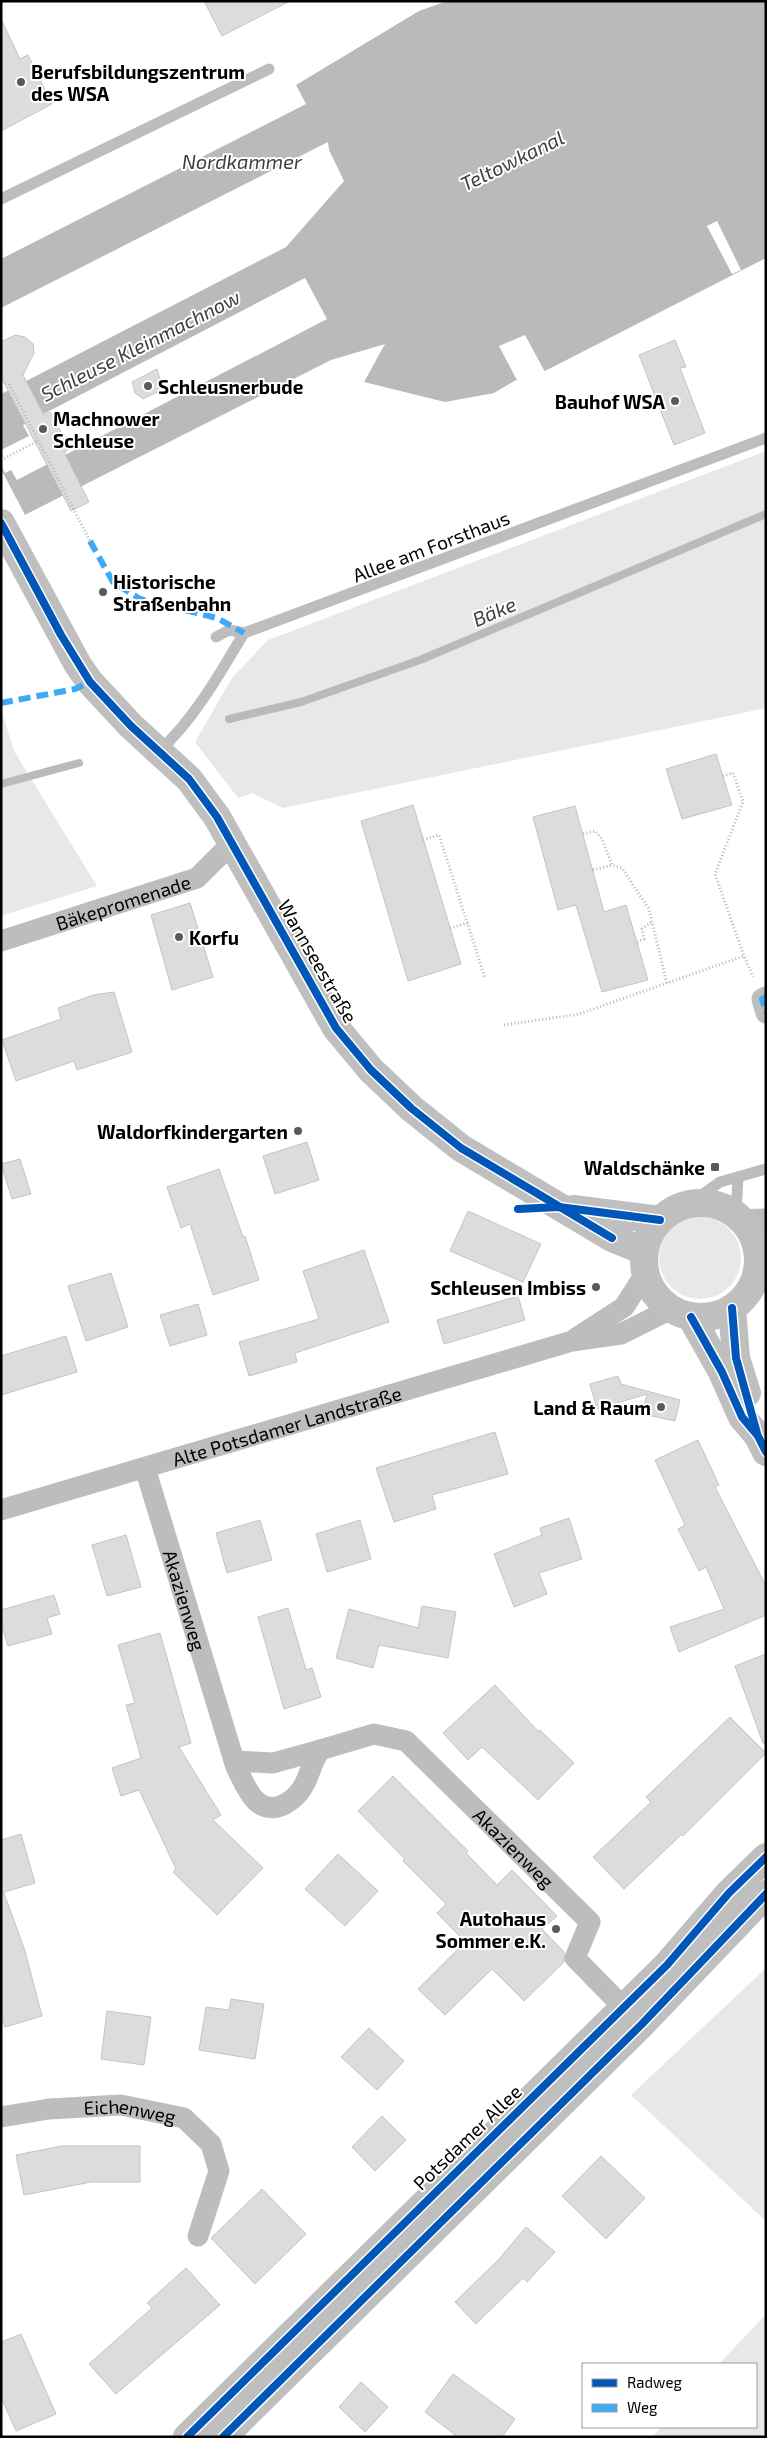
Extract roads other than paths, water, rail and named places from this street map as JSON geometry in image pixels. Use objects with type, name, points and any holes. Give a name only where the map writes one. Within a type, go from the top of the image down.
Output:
[{"type":"street","name":"Wannseestraße","points":[[1,523],[61,635],[90,682],[131,726],[189,779],[217,817],[336,1028],[371,1070],[411,1108],[461,1148],[612,1238],[645,1262]]},
{"type":"street","name":"Bäkepromenade","points":[[1,941],[197,878],[221,854],[234,847]]},
{"type":"street","points":[[681,1313],[712,1316],[732,1308],[746,1296],[760,1278],[758,1260],[762,1235],[748,1227],[736,1215],[722,1206],[706,1203],[689,1204],[673,1210],[660,1220],[650,1234],[645,1262],[650,1287],[659,1300],[681,1313],[722,1372],[742,1417],[762,1444]]},
{"type":"street","name":"Wannseestraße","points":[[559,1206],[660,1220]]},
{"type":"street","name":"Alte Potsdamer Landstraße","points":[[572,1341],[624,1307],[645,1262]]},
{"type":"street","points":[[732,1308],[736,1358],[762,1444]]},
{"type":"street","name":"Alte Potsdamer Landstraße","points":[[1,1510],[572,1341],[622,1334],[681,1313]]},
{"type":"street","name":"Akazienweg","points":[[144,1468],[234,1761],[245,1785],[257,1802],[272,1808],[291,1802],[305,1782],[311,1763],[320,1750]]},
{"type":"street","name":"Akazienweg","points":[[234,1761],[273,1763],[374,1734],[406,1741],[590,1922],[575,1958],[633,2017]]},
{"type":"street","name":"Potsdamer Allee","points":[[223,2437],[633,2017],[667,1965],[730,1893],[766,1857]]},
{"type":"street","name":"Potsdamer Allee","points":[[187,2437],[459,2168],[633,2017],[766,1894]]},
{"type":"street","name":"Eichenweg","points":[[1,2117],[49,2109],[121,2106],[184,2118],[211,2144],[219,2171],[198,2236]]},
{"type":"lane","points":[[1,199],[269,69]]},
{"type":"lane","name":"Allee am Forsthaus","points":[[216,637],[229,630],[244,633],[766,438]]},
{"type":"lane","points":[[159,751],[177,733],[222,671],[244,633]]},
{"type":"lane","points":[[689,1204],[720,1182],[766,1169]]},
{"type":"lane","points":[[738,1177],[736,1215],[766,1214]]},
{"type":"water","points":[[447,1],[766,1],[766,258],[545,371],[522,382],[516,380],[494,393],[445,402],[364,382],[385,344],[331,360],[1,527],[1,466],[5,473],[11,470],[17,480],[327,319],[305,278],[30,421],[23,425],[29,436],[1,450],[1,394],[286,247],[344,181],[329,150],[328,142],[1,308],[1,259],[306,104],[296,85],[419,11]]},
{"type":"waterway","name":"Bäke","points":[[229,719],[301,702],[420,660],[766,514]]},
{"type":"waterway","name":"Bäke","points":[[1,784],[79,763]]},
{"type":"place","name":"Berufsbildungszentrum des WSA","points":[[21,82]]},
{"type":"place","name":"Schleusnerbude","points":[[148,386]]},
{"type":"place","name":"Bauhof WSA","points":[[675,401]]},
{"type":"place","name":"Machnower Schleuse","points":[[43,429]]},
{"type":"place","name":"Historische Straßenbahn","points":[[103,592]]},
{"type":"place","name":"Korfu","points":[[179,937]]},
{"type":"place","name":"Waldorfkindergarten","points":[[298,1131]]},
{"type":"place","name":"Waldschänke","points":[[715,1167]]},
{"type":"place","name":"Schleusen Imbiss","points":[[596,1287]]},
{"type":"place","name":"Land & Raum","points":[[661,1407]]},
{"type":"place","name":"Autohaus Sommer e.K.","points":[[556,1929]]},
{"type":"water label","name":"Teltowkanal","points":[[512,160]]},
{"type":"water label","name":"Nordkammer","points":[[242,161]]},
{"type":"water label","name":"Schleuse Kleinmachnow","points":[[140,345]]}]
